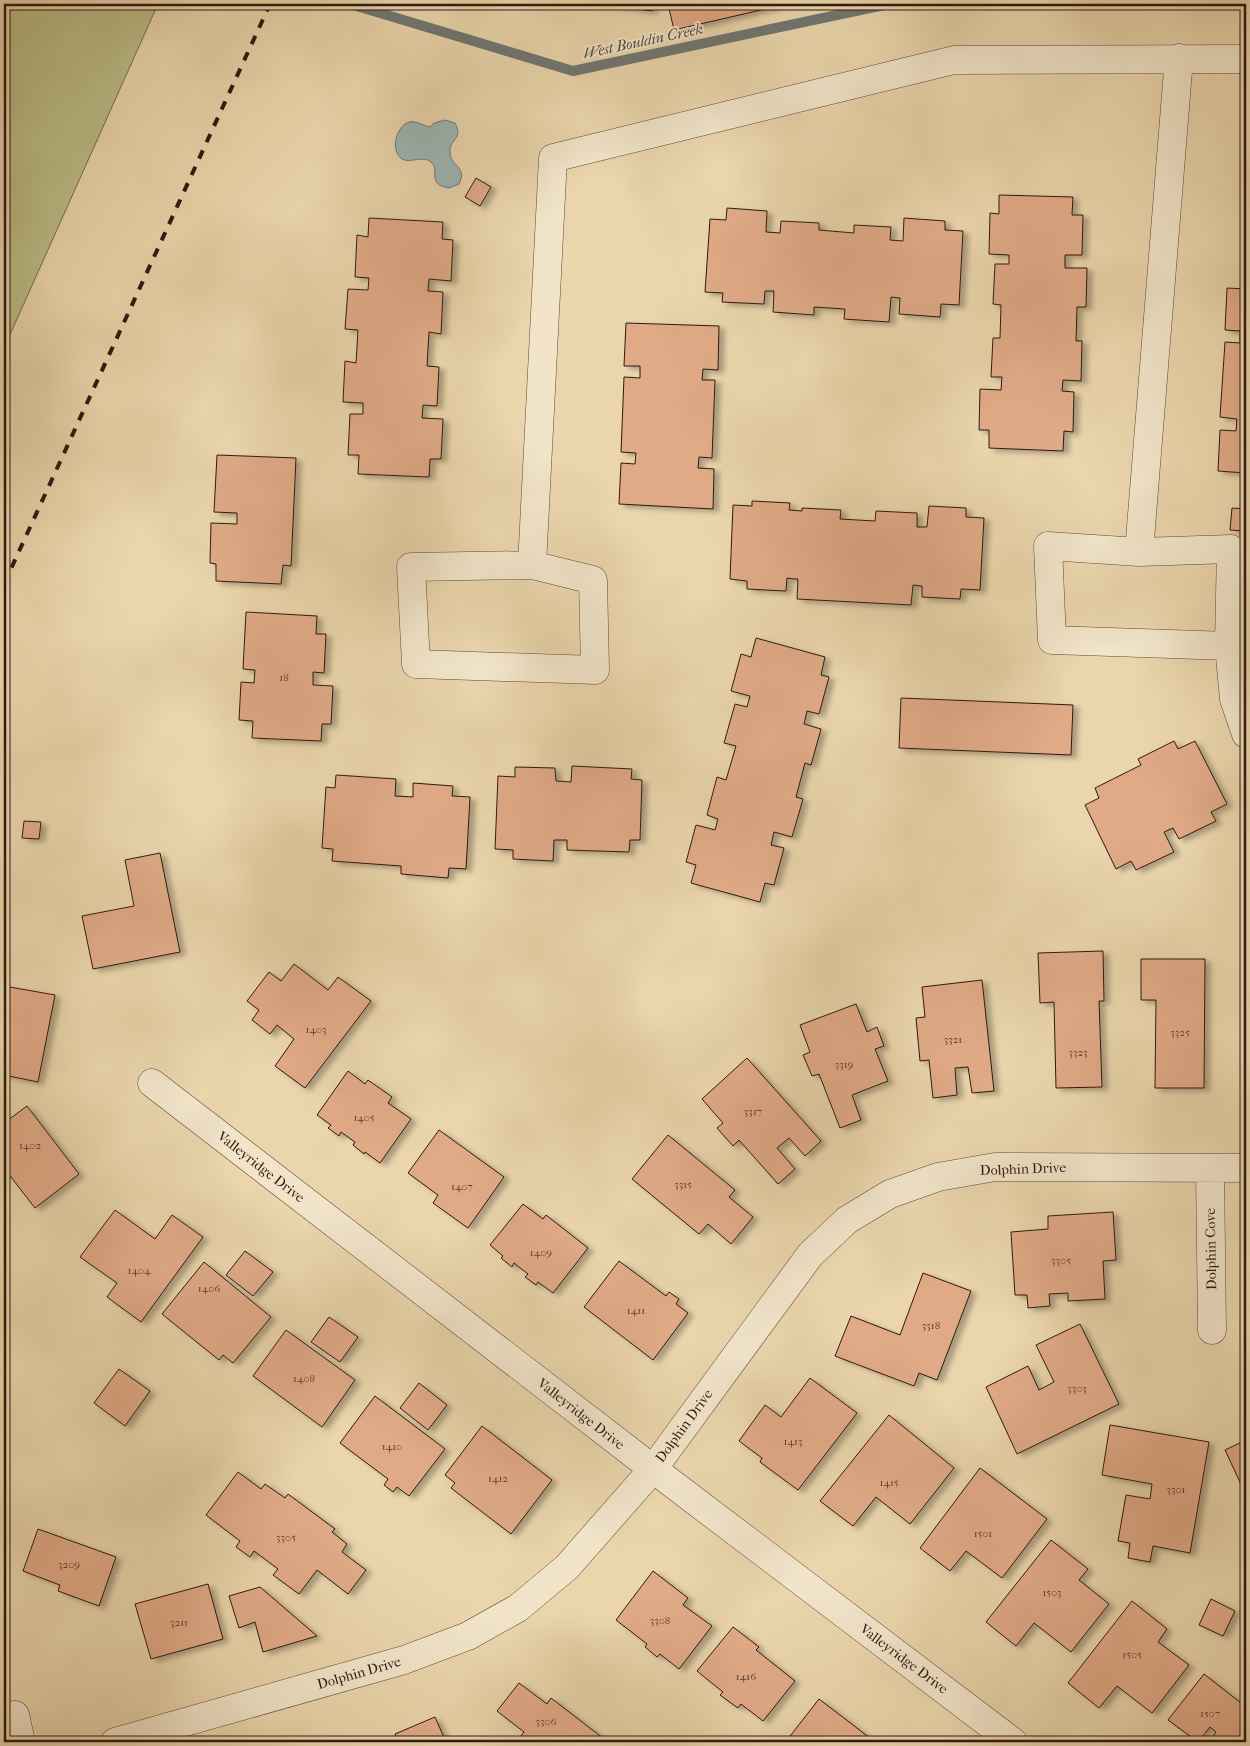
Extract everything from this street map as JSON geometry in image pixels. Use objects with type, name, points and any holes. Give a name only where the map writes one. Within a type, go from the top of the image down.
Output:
[{"type":"street","points":[[1139,552],[1179,58]]},
{"type":"street","points":[[532,565],[553,158],[954,60],[1246,59]]},
{"type":"street","points":[[1229,646],[1052,640],[1048,546],[1139,552],[1230,550],[1229,646],[1234,699],[1246,734]]},
{"type":"street","points":[[532,565],[593,580],[595,670],[416,664],[411,567],[532,565]]},
{"type":"street","name":"Valleyridge Drive","points":[[152,1083],[653,1469],[1013,1742]]},
{"type":"street","name":"Dolphin Drive","points":[[115,1742],[404,1660],[468,1636],[518,1608],[567,1567],[653,1469],[810,1255],[847,1220],[890,1194],[938,1177],[994,1167],[1246,1168]]},
{"type":"street","name":"Dolphin Cove","points":[[1210,1168],[1212,1330]]},
{"type":"street","points":[[15,1715],[21,1742]]},
{"type":"green space","points":[[4,4],[158,4],[4,348]]},
{"type":"water","points":[[445,120],[455,123],[457,128],[457,136],[450,148],[450,152],[461,174],[459,184],[449,188],[438,184],[434,166],[429,160],[402,159],[396,151],[395,145],[397,134],[407,123],[416,122],[430,127],[434,123]]},
{"type":"building","points":[[603,4],[653,4],[652,11]]},
{"type":"building","points":[[668,4],[787,4],[674,30]]},
{"type":"building","points":[[476,178],[491,187],[480,206],[465,197]]},
{"type":"building","points":[[999,195],[1073,197],[1072,215],[1083,215],[1082,255],[1065,255],[1065,268],[1087,268],[1086,307],[1077,307],[1076,341],[1082,341],[1081,381],[1063,380],[1062,391],[1074,392],[1073,432],[1064,431],[1063,451],[989,448],[989,430],[979,430],[980,389],[1001,390],[1002,377],[991,377],[993,338],[1000,338],[1001,305],[993,304],[995,264],[1009,264],[1009,255],[989,254],[990,213],[999,214]]},
{"type":"building","points":[[727,208],[767,211],[766,232],[780,233],[781,221],[819,223],[819,230],[854,233],[854,225],[891,227],[890,240],[903,241],[904,218],[945,221],[945,230],[963,231],[959,305],[941,304],[940,317],[899,314],[900,298],[891,297],[889,322],[844,319],[845,309],[814,307],[814,315],[773,312],[774,291],[765,291],[764,304],[722,302],[723,293],[705,292],[710,219],[726,220]]},
{"type":"building","points":[[369,218],[443,222],[442,239],[453,240],[451,281],[429,279],[428,291],[443,292],[441,334],[429,332],[427,366],[439,367],[437,406],[423,405],[422,418],[443,419],[441,459],[430,459],[429,477],[358,474],[359,455],[348,455],[350,414],[363,414],[363,403],[343,402],[345,361],[356,363],[358,330],[345,329],[348,289],[368,290],[369,278],[355,277],[357,235],[368,237]]},
{"type":"building","points":[[1227,288],[1246,289],[1246,473],[1218,471],[1220,430],[1236,431],[1237,419],[1220,417],[1225,342],[1240,343],[1240,331],[1225,330]]},
{"type":"building","points":[[626,323],[719,326],[718,370],[703,369],[702,380],[715,380],[712,458],[699,457],[698,468],[714,469],[713,509],[619,504],[621,463],[635,464],[636,453],[621,452],[624,377],[640,378],[640,366],[624,366]]},
{"type":"building","points":[[217,455],[296,458],[291,566],[283,565],[281,584],[216,581],[216,564],[210,563],[211,523],[237,524],[237,513],[214,512]]},
{"type":"building","points":[[752,501],[790,503],[789,510],[802,511],[802,508],[841,510],[840,519],[875,521],[876,511],[917,513],[917,527],[927,527],[929,506],[966,508],[966,517],[984,518],[980,590],[961,589],[960,599],[922,597],[922,586],[913,585],[911,605],[797,599],[798,579],[787,578],[786,591],[747,589],[747,581],[730,579],[733,505],[752,506]]},
{"type":"building","points":[[1232,508],[1246,509],[1246,531],[1230,530]]},
{"type":"building","points":[[246,612],[317,616],[316,634],[326,634],[324,673],[313,672],[313,685],[333,686],[331,724],[322,724],[321,741],[252,738],[253,721],[239,720],[241,682],[254,683],[255,670],[243,669]]},
{"type":"building","points":[[756,638],[825,657],[821,675],[829,677],[819,714],[807,711],[804,724],[821,729],[811,765],[805,763],[796,797],[803,799],[792,837],[774,832],[771,845],[784,848],[774,885],[765,883],[760,902],[691,883],[696,865],[686,862],[696,825],[715,830],[718,819],[707,815],[717,777],[726,780],[736,746],[724,743],[735,704],[747,707],[750,696],[731,691],[741,654],[751,657]]},
{"type":"building","points":[[901,698],[1073,705],[1071,755],[899,748]]},
{"type":"building","points":[[1174,741],[1178,749],[1195,741],[1227,804],[1211,812],[1216,821],[1179,839],[1173,828],[1164,832],[1174,852],[1136,870],[1131,861],[1116,869],[1085,805],[1099,798],[1095,788],[1141,765],[1138,759]]},
{"type":"building","points":[[572,766],[632,769],[631,779],[642,780],[640,840],[630,840],[629,852],[567,850],[567,840],[554,840],[553,861],[513,859],[513,850],[495,849],[498,776],[515,777],[515,767],[555,768],[556,781],[571,782]]},
{"type":"building","points":[[336,775],[396,779],[395,796],[413,797],[413,783],[453,786],[452,796],[470,797],[466,869],[449,868],[448,878],[401,874],[401,866],[332,861],[333,849],[322,848],[326,787],[335,788]]},
{"type":"building","points":[[24,821],[41,822],[39,839],[22,838]]},
{"type":"building","points":[[160,853],[180,952],[93,969],[82,916],[134,906],[125,860]]},
{"type":"building","points":[[1103,951],[1104,1001],[1099,1001],[1102,1087],[1056,1088],[1054,1002],[1040,1003],[1038,953]]},
{"type":"building","points":[[1244,953],[1246,953],[1246,1001],[1244,1001]]},
{"type":"building","points":[[1141,959],[1205,959],[1204,1088],[1155,1088],[1156,1000],[1141,1000]]},
{"type":"building","points":[[294,964],[328,990],[338,977],[371,1001],[305,1088],[275,1066],[294,1039],[277,1025],[270,1034],[252,1020],[259,1010],[247,1001],[269,972],[281,981]]},
{"type":"building","points":[[982,980],[994,1091],[972,1093],[968,1067],[955,1068],[957,1095],[933,1098],[929,1060],[920,1061],[916,1018],[925,1017],[922,987]]},
{"type":"building","points":[[4,986],[55,995],[38,1082],[4,1075]]},
{"type":"building","points":[[856,1004],[867,1032],[877,1027],[884,1046],[875,1049],[888,1081],[852,1095],[861,1120],[840,1128],[819,1074],[812,1076],[803,1055],[810,1052],[800,1025]]},
{"type":"building","points":[[747,1058],[821,1141],[805,1156],[789,1138],[777,1148],[795,1169],[778,1184],[739,1140],[733,1146],[717,1128],[723,1123],[702,1099]]},
{"type":"building","points":[[348,1071],[365,1084],[368,1080],[392,1097],[388,1103],[411,1119],[380,1163],[365,1152],[364,1154],[353,1145],[355,1142],[341,1132],[339,1136],[328,1128],[331,1125],[317,1115]]},
{"type":"building","points":[[27,1106],[79,1174],[35,1208],[4,1168],[4,1123]]},
{"type":"building","points":[[439,1130],[504,1177],[468,1228],[433,1203],[438,1195],[408,1173]]},
{"type":"building","points":[[668,1135],[735,1190],[729,1197],[753,1217],[731,1244],[708,1224],[699,1234],[632,1179]]},
{"type":"building","points":[[523,1204],[543,1219],[546,1215],[588,1248],[553,1293],[538,1282],[536,1285],[525,1277],[528,1274],[514,1263],[512,1267],[490,1245]]},
{"type":"building","points":[[115,1210],[155,1239],[172,1215],[203,1237],[141,1322],[107,1297],[117,1283],[80,1257]]},
{"type":"building","points":[[1113,1212],[1116,1260],[1103,1261],[1105,1299],[1068,1301],[1068,1293],[1049,1294],[1050,1306],[1028,1308],[1027,1295],[1015,1295],[1011,1232],[1048,1229],[1048,1216]]},
{"type":"building","points":[[245,1251],[273,1272],[253,1296],[226,1275]]},
{"type":"building","points":[[619,1261],[666,1296],[669,1292],[679,1299],[676,1304],[688,1313],[653,1360],[584,1307]]},
{"type":"building","points":[[204,1262],[271,1317],[233,1363],[223,1355],[219,1360],[162,1314]]},
{"type":"building","points":[[923,1273],[971,1291],[937,1380],[919,1373],[914,1386],[835,1356],[851,1316],[900,1335]]},
{"type":"building","points":[[329,1317],[358,1337],[340,1362],[311,1342]]},
{"type":"building","points":[[1080,1324],[1119,1404],[1017,1454],[986,1387],[1028,1366],[1039,1390],[1054,1382],[1036,1345]]},
{"type":"building","points":[[286,1330],[355,1380],[322,1427],[253,1376]]},
{"type":"building","points":[[119,1369],[150,1391],[125,1426],[94,1403]]},
{"type":"building","points":[[810,1378],[857,1413],[798,1490],[760,1462],[762,1458],[739,1441],[765,1405],[781,1417]]},
{"type":"building","points":[[419,1383],[447,1405],[428,1430],[400,1408]]},
{"type":"building","points":[[375,1396],[445,1449],[409,1496],[397,1487],[393,1492],[384,1485],[388,1479],[340,1443]]},
{"type":"building","points":[[889,1415],[954,1468],[910,1524],[876,1497],[853,1526],[820,1501]]},
{"type":"building","points":[[1110,1425],[1209,1442],[1190,1553],[1153,1546],[1150,1562],[1128,1558],[1130,1543],[1118,1541],[1126,1495],[1150,1499],[1152,1484],[1102,1475]]},
{"type":"building","points":[[482,1426],[552,1480],[511,1534],[451,1488],[455,1483],[445,1475]]},
{"type":"building","points":[[1246,1440],[1246,1495],[1225,1450]]},
{"type":"building","points":[[980,1468],[1047,1519],[1002,1578],[966,1551],[950,1571],[920,1548]]},
{"type":"building","points":[[238,1472],[261,1489],[265,1484],[285,1498],[288,1494],[335,1529],[332,1532],[347,1544],[342,1552],[366,1570],[348,1594],[317,1570],[299,1594],[273,1575],[278,1569],[254,1551],[250,1557],[236,1547],[240,1541],[206,1515]]},
{"type":"building","points":[[38,1529],[116,1557],[99,1606],[58,1591],[60,1585],[23,1571]]},
{"type":"building","points":[[1051,1540],[1088,1569],[1079,1580],[1109,1604],[1071,1652],[1034,1623],[1016,1646],[986,1622]]},
{"type":"building","points":[[653,1571],[688,1598],[683,1605],[712,1626],[679,1669],[660,1654],[657,1657],[645,1647],[647,1644],[616,1620]]},
{"type":"building","points":[[208,1584],[223,1639],[151,1659],[135,1604]]},
{"type":"building","points":[[260,1587],[317,1636],[263,1652],[255,1622],[239,1628],[229,1596]]},
{"type":"building","points":[[1211,1599],[1235,1611],[1223,1636],[1199,1625]]},
{"type":"building","points":[[1132,1601],[1167,1629],[1158,1642],[1189,1665],[1152,1713],[1117,1686],[1099,1708],[1068,1683]]},
{"type":"building","points":[[1246,1607],[1246,1622],[1240,1611]]},
{"type":"building","points":[[733,1627],[759,1647],[756,1650],[795,1681],[763,1721],[741,1704],[738,1708],[720,1695],[723,1692],[697,1671]]},
{"type":"building","points":[[1204,1674],[1246,1707],[1246,1742],[1209,1742],[1216,1732],[1210,1727],[1198,1742],[1168,1720]]},
{"type":"building","points":[[519,1683],[547,1704],[551,1698],[608,1742],[516,1742],[524,1732],[497,1711]]},
{"type":"building","points":[[819,1699],[875,1742],[789,1742],[787,1740]]},
{"type":"building","points":[[435,1717],[446,1742],[398,1742],[395,1734]]},
{"type":"waterway","name":"West Bouldin Creek","points":[[350,4],[573,71],[889,4]]},
{"type":"railway","points":[[4,584],[270,4]]}]
